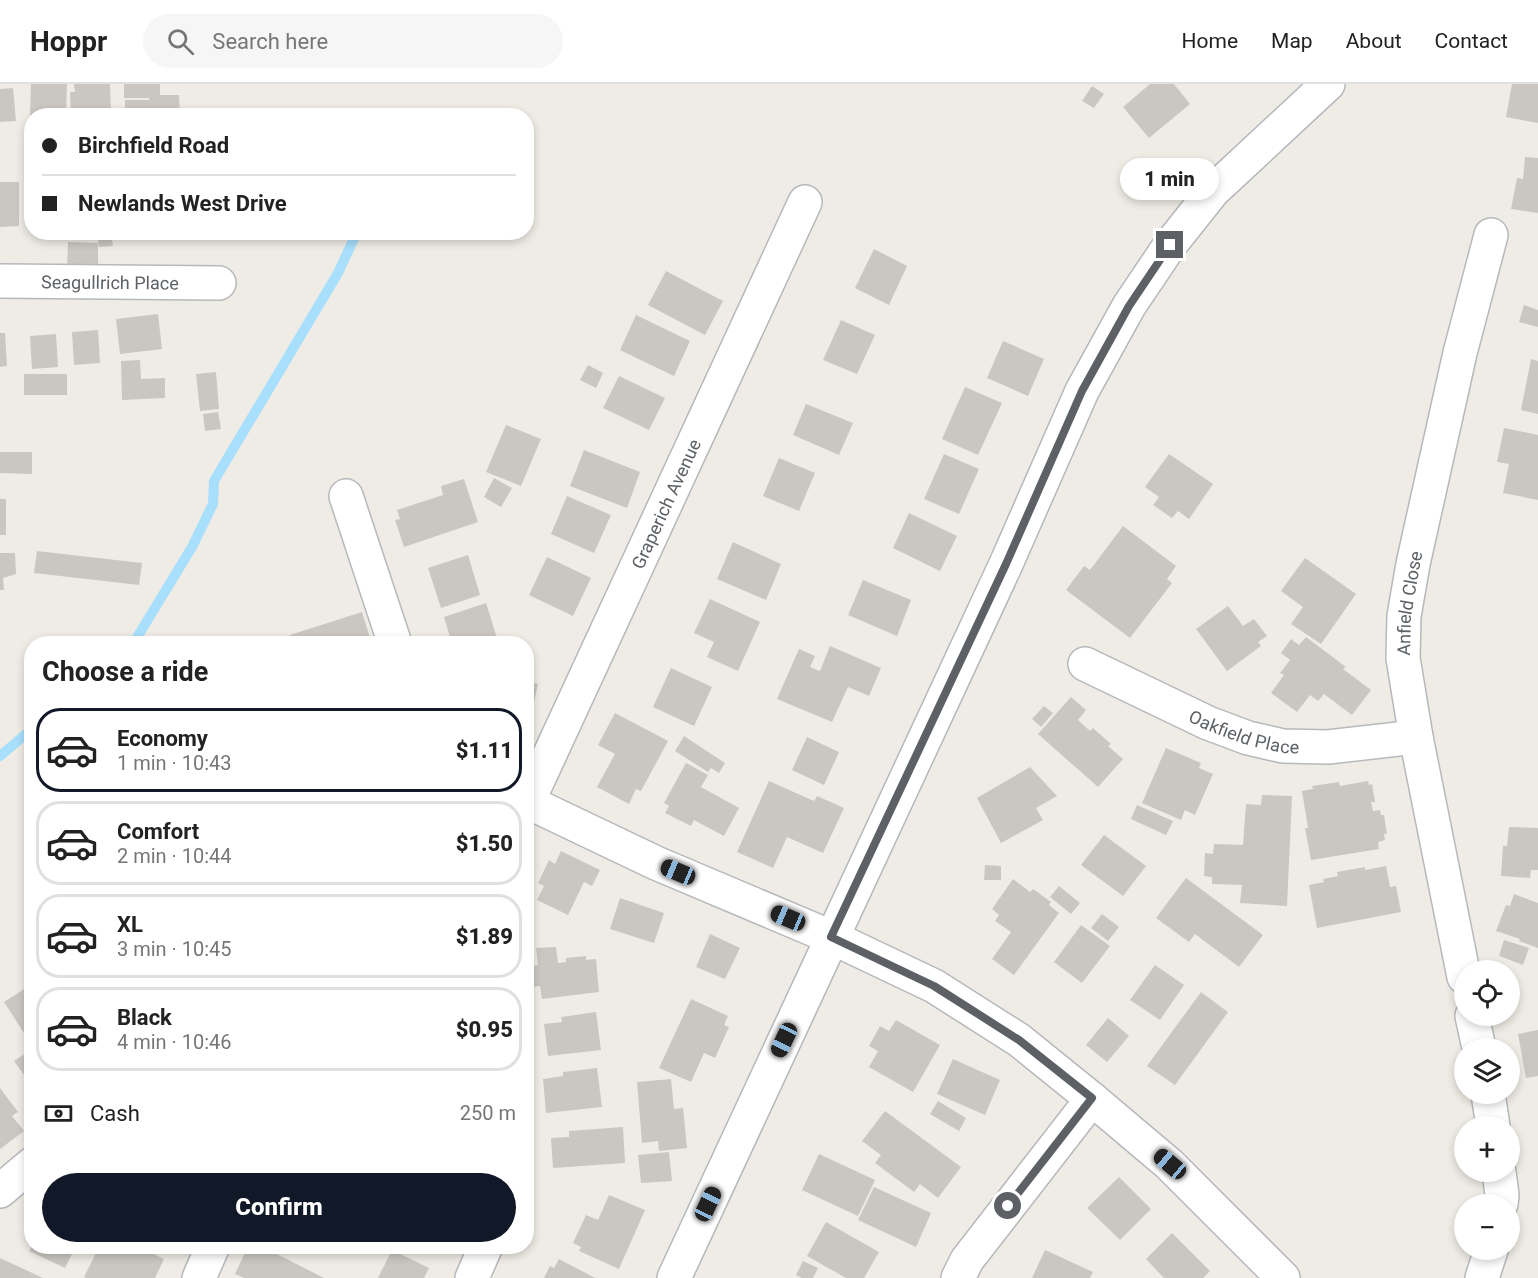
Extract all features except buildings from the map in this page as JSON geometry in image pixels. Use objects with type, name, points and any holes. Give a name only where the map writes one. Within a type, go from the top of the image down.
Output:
[{"type":"street","points":[[674,1278],[1006,564],[1082,391],[1129,306],[1170,245],[1214,191],[1328,84]]},
{"type":"street","name":"Graperich Avenue","points":[[534,788],[805,202]]},
{"type":"street","name":"Anfield Close","points":[[1461,960],[1416,737],[1403,658],[1404,616],[1413,564],[1460,353],[1491,235]]},
{"type":"street","name":"Seagullrich Place","points":[[0,281],[219,283]]},
{"type":"street","points":[[346,496],[392,636]]},
{"type":"street","name":"Oakfield Place","points":[[1086,664],[1208,723],[1248,738],[1283,746],[1328,747],[1416,737]]},
{"type":"street","points":[[534,806],[656,863],[831,937],[934,986],[1019,1040],[1092,1098],[1170,1164],[1283,1278]]},
{"type":"street","points":[[958,1278],[967,1260],[1092,1098]]},
{"type":"street","points":[[0,1191],[24,1171]]},
{"type":"street","points":[[199,1278],[210,1254]]},
{"type":"street","points":[[472,1278],[482,1254]]},
{"type":"street","points":[[1482,1278],[1488,1260]]},
{"type":"waterway","points":[[138,636],[192,547],[213,504],[214,481],[338,273],[353,240]]},
{"type":"waterway","points":[[0,756],[24,736]]},
{"type":"route","points":[[1008,1206],[1092,1098],[1019,1040],[934,986],[831,937],[1006,564],[1082,391],[1129,306],[1170,245]]}]
